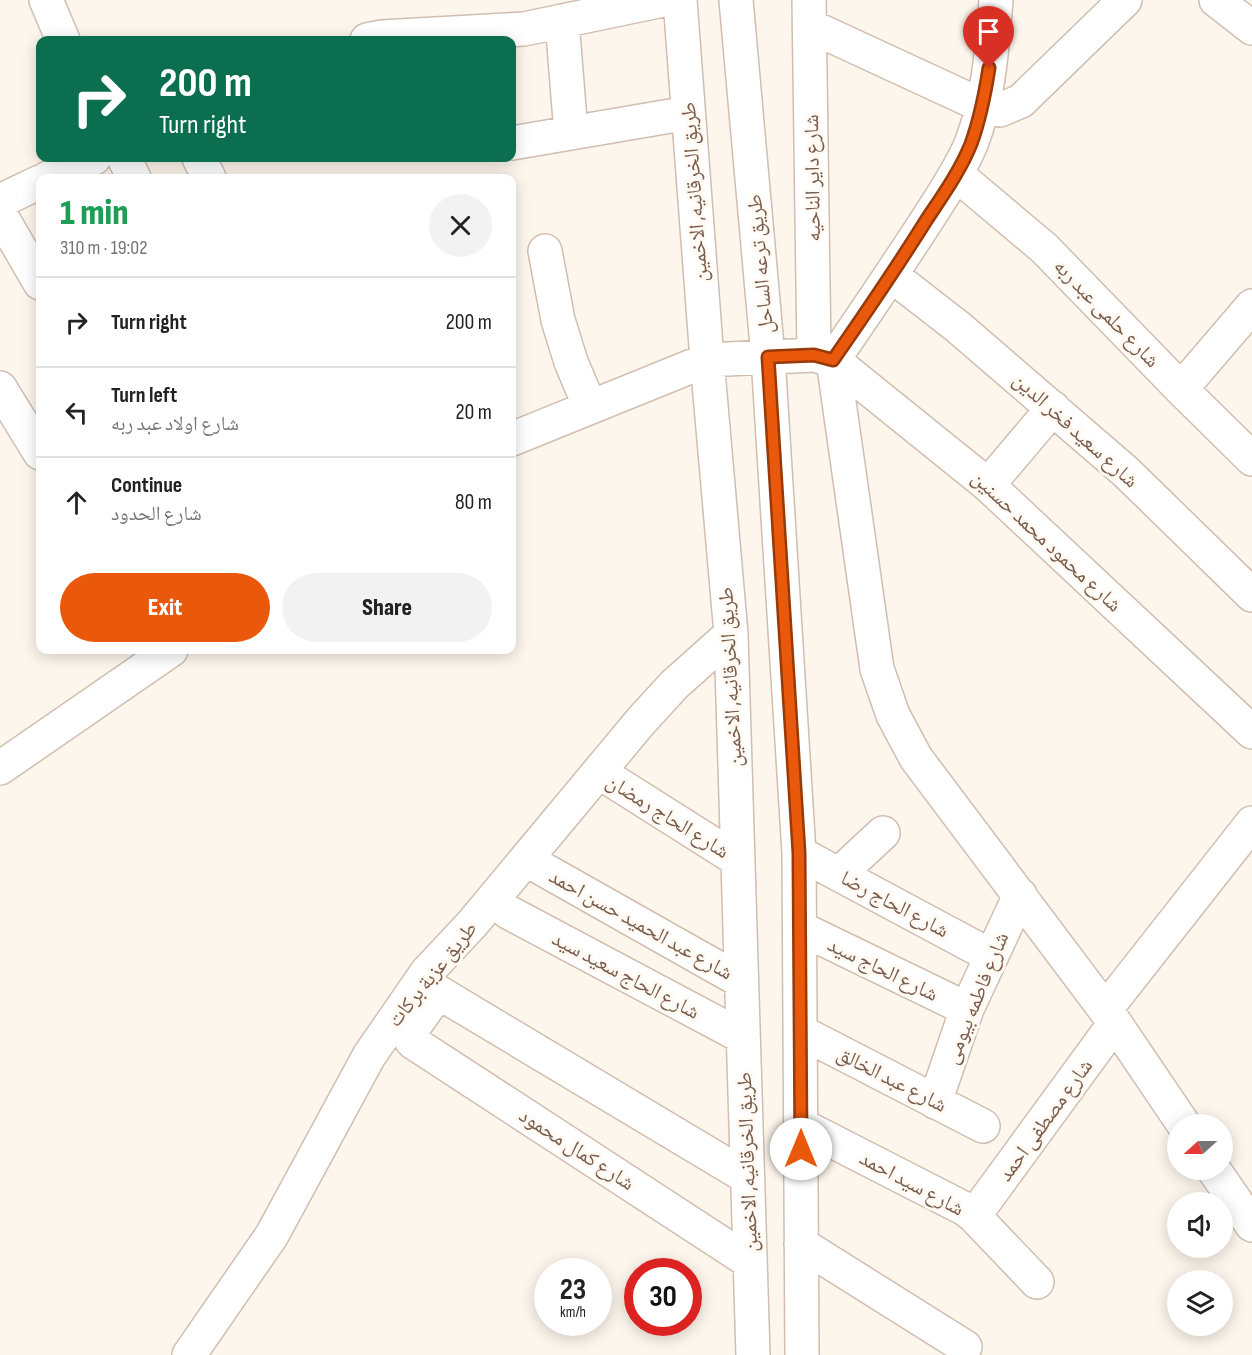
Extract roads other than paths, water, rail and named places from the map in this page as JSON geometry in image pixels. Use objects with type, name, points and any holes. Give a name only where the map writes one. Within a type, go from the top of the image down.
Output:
[{"type":"street","points":[[46,0],[61,36]]},
{"type":"street","points":[[400,36],[524,29],[663,0]]},
{"type":"street","name":"طريق الخرقانيه, الاخمين","points":[[680,0],[707,360],[731,634],[753,1355]]},
{"type":"street","name":"طريق ترعه الساحل","points":[[736,0],[768,357],[799,853],[802,1355]]},
{"type":"street","points":[[516,437],[707,360],[768,357],[824,358],[891,275],[956,174],[970,144],[983,106],[992,49],[996,0]]},
{"type":"street","points":[[809,13],[983,106],[1000,110],[1021,101],[1125,0]]},
{"type":"street","points":[[1216,0],[1252,28]]},
{"type":"street","name":"شارع داير الناحيه","points":[[809,13],[824,358],[877,669],[893,715],[916,758],[1110,1017],[1176,1114]]},
{"type":"street","points":[[562,21],[571,133]]},
{"type":"street","points":[[516,142],[688,114]]},
{"type":"street","name":"شارع حلمى عبد ربه","points":[[956,174],[1044,248],[1180,389],[1252,459]]},
{"type":"street","points":[[0,201],[36,184]]},
{"type":"street","points":[[0,214],[36,276]]},
{"type":"street","points":[[545,251],[558,320],[571,362],[590,407]]},
{"type":"street","name":"شارع سعيد فخر الدين","points":[[891,275],[958,327],[1126,472],[1252,595]]},
{"type":"street","points":[[1180,389],[1251,311]]},
{"type":"street","name":"شارع محمود محمد حسنين","points":[[824,358],[988,485],[1252,732]]},
{"type":"street","points":[[0,388],[36,446]]},
{"type":"street","points":[[988,485],[1053,408]]},
{"type":"street","name":"طريق عزبة بركات","points":[[189,1355],[272,1235],[369,1056],[427,972],[472,924],[641,721],[674,685],[731,634]]},
{"type":"street","points":[[0,768],[162,654]]},
{"type":"street","name":"شارع الحاج رمضان","points":[[599,772],[738,860]]},
{"type":"street","points":[[569,808],[574,816],[573,824],[542,868],[508,912],[438,992],[747,1177]]},
{"type":"street","name":"شارع مصطفى احمد","points":[[974,1216],[1110,1017],[1252,823]]},
{"type":"street","points":[[839,874],[883,833]]},
{"type":"street","name":"شارع الحاج رضا","points":[[799,853],[991,956]]},
{"type":"street","name":"شارع عبد الحميد حسن احمد","points":[[542,868],[741,981]]},
{"type":"street","name":"شارع فاطمه بيومى","points":[[935,1102],[967,1009],[1020,895]]},
{"type":"street","name":"شارع الحاج سعيد سيد","points":[[508,912],[743,1037]]},
{"type":"street","name":"شارع الحاج سيد","points":[[800,928],[967,1009]]},
{"type":"street","name":"شارع كمال محمود","points":[[438,992],[411,1032],[411,1040],[414,1043],[750,1262]]},
{"type":"street","name":"شارع عبد الخالق","points":[[801,1032],[983,1126]]},
{"type":"street","name":"شارع سيد احمد","points":[[801,1125],[953,1202],[974,1216],[1037,1282]]},
{"type":"street","points":[[1221,1180],[1252,1225]]},
{"type":"street","points":[[801,1244],[965,1347]]}]
